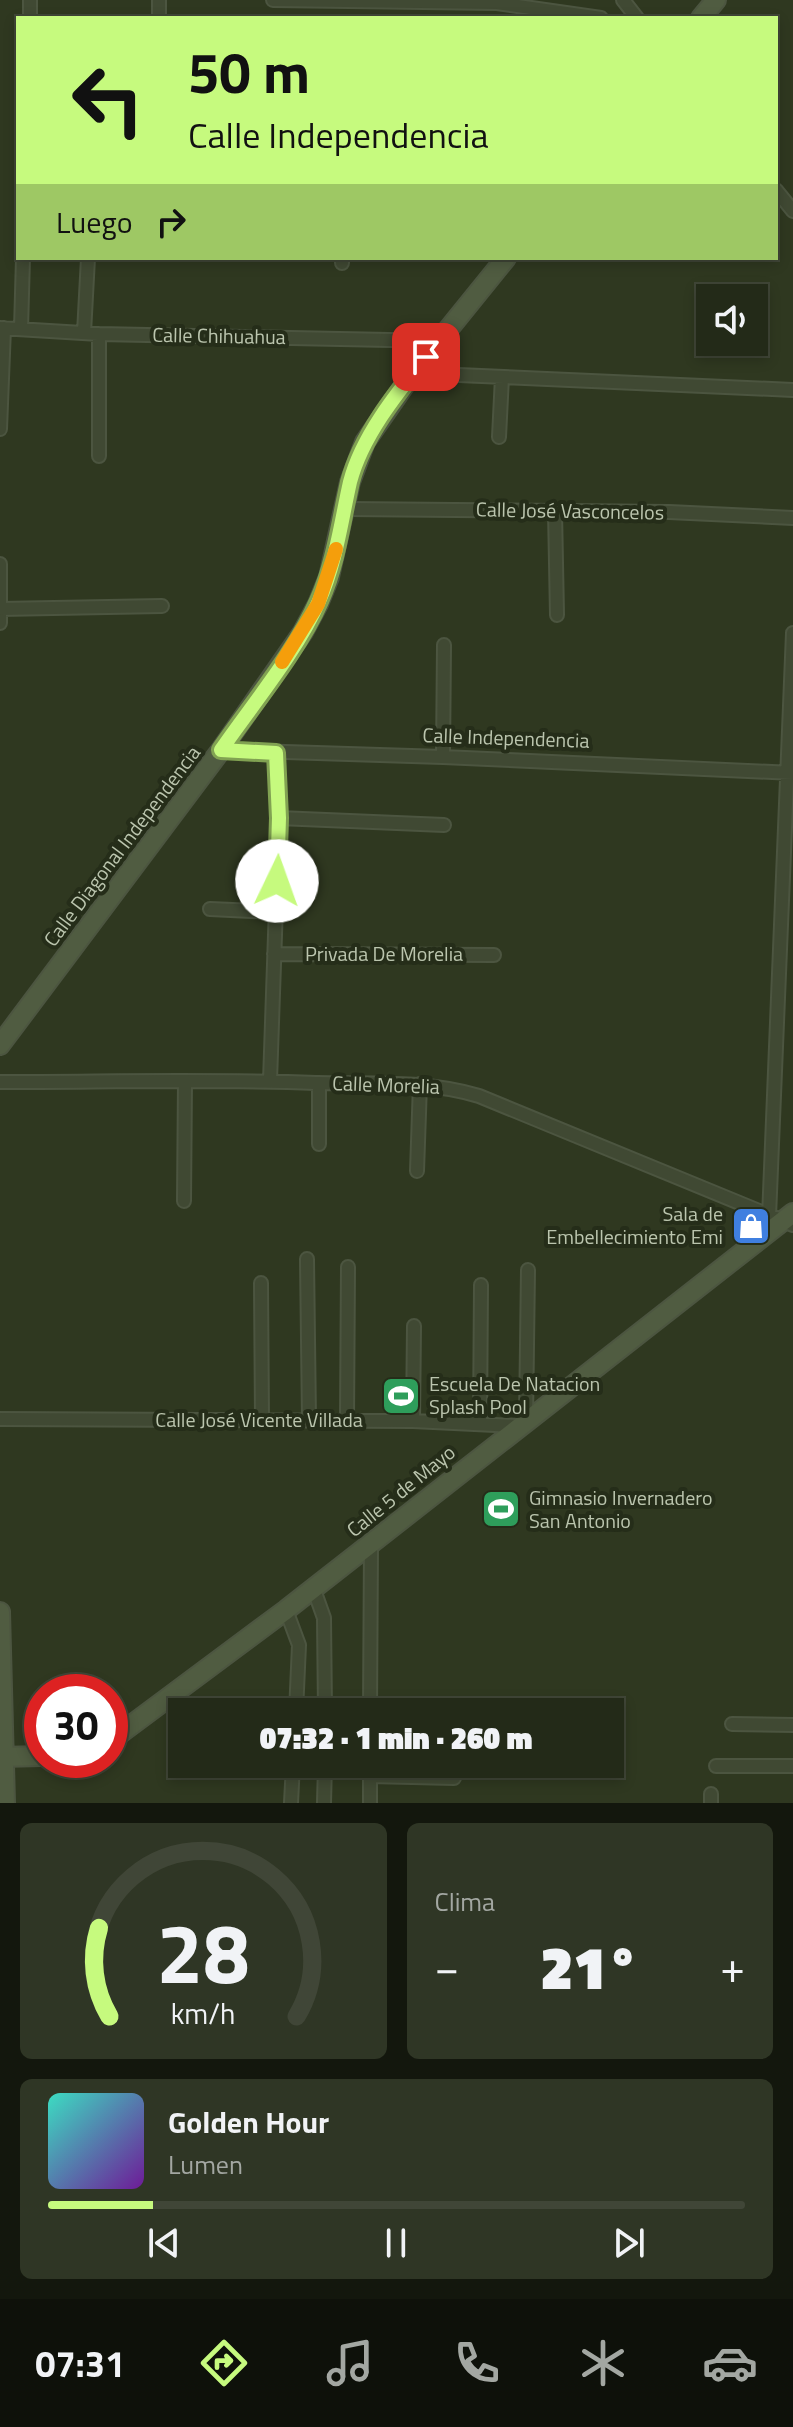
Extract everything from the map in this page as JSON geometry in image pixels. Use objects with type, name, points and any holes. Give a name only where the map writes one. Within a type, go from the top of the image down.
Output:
[{"type":"main road","points":[[703,16],[716,0]]},
{"type":"main road","name":"Calle Diagonal Independencia","points":[[0,1045],[221,750],[303,632],[329,577],[350,482],[365,442],[413,373],[504,260]]},
{"type":"main road","name":"Calle 5 de Mayo","points":[[128,1728],[286,1610],[784,1219]]},
{"type":"main road","points":[[0,1612],[5,1803]]},
{"type":"main road","points":[[2,1757],[24,1756]]},
{"type":"street","points":[[273,0],[353,8],[497,3],[587,16]]},
{"type":"street","points":[[623,0],[635,16]]},
{"type":"street","points":[[778,192],[793,211]]},
{"type":"street","points":[[21,329],[23,260]]},
{"type":"street","points":[[84,333],[88,260]]},
{"type":"street","points":[[0,429],[2,328]]},
{"type":"street","name":"Calle Chihuahua","points":[[2,328],[99,334],[439,341]]},
{"type":"street","points":[[99,334],[99,456]]},
{"type":"street","points":[[413,373],[793,390]]},
{"type":"street","points":[[499,437],[502,377]]},
{"type":"street","name":"Calle José Vasconcelos","points":[[346,509],[669,512],[793,518]]},
{"type":"street","points":[[555,511],[557,615]]},
{"type":"street","points":[[0,564],[0,623]]},
{"type":"street","points":[[0,609],[162,606]]},
{"type":"street","points":[[784,1219],[793,633]]},
{"type":"street","points":[[443,757],[444,645]]},
{"type":"street","name":"Calle Independencia","points":[[221,750],[791,773]]},
{"type":"street","points":[[270,1081],[279,818],[276,753]]},
{"type":"street","points":[[279,818],[444,825]]},
{"type":"street","points":[[210,909],[275,912]]},
{"type":"street","name":"Privada De Morelia","points":[[274,954],[494,955]]},
{"type":"street","points":[[184,1201],[185,1081]]},
{"type":"street","name":"Calle Morelia","points":[[0,1082],[270,1081],[420,1084],[450,1088],[479,1096],[784,1219]]},
{"type":"street","points":[[319,1083],[319,1144]]},
{"type":"street","points":[[417,1171],[420,1084]]},
{"type":"street","points":[[307,1259],[309,1420]]},
{"type":"street","points":[[347,1421],[348,1267]]},
{"type":"street","points":[[522,1423],[528,1270]]},
{"type":"street","points":[[261,1283],[262,1420]]},
{"type":"street","points":[[480,1424],[481,1285]]},
{"type":"street","points":[[413,1421],[414,1326]]},
{"type":"street","name":"Calle José Vicente Villada","points":[[0,1419],[522,1423]]},
{"type":"street","points":[[370,1698],[371,1544]]},
{"type":"street","points":[[313,1587],[324,1618],[325,1698]]},
{"type":"street","points":[[286,1610],[299,1645],[297,1698]]},
{"type":"street","points":[[732,1724],[793,1725]]},
{"type":"street","points":[[716,1766],[793,1766]]},
{"type":"street","points":[[291,1803],[292,1778]]},
{"type":"street","points":[[324,1803],[325,1778]]},
{"type":"street","points":[[370,1778],[370,1803]]},
{"type":"slow traffic","points":[[282,662],[318,604],[336,549]]},
{"type":"place","name":"Sala de Embellecimiento Emi","points":[[751,1226]]},
{"type":"place","name":"Escuela De Natacion Splash Pool","points":[[401,1396]]},
{"type":"place","name":"Gimnasio Invernadero San Antonio","points":[[501,1509]]},
{"type":"route","points":[[277,881],[279,818],[276,753],[221,750],[303,632],[318,604],[329,577],[350,482],[365,442],[426,357]]}]
